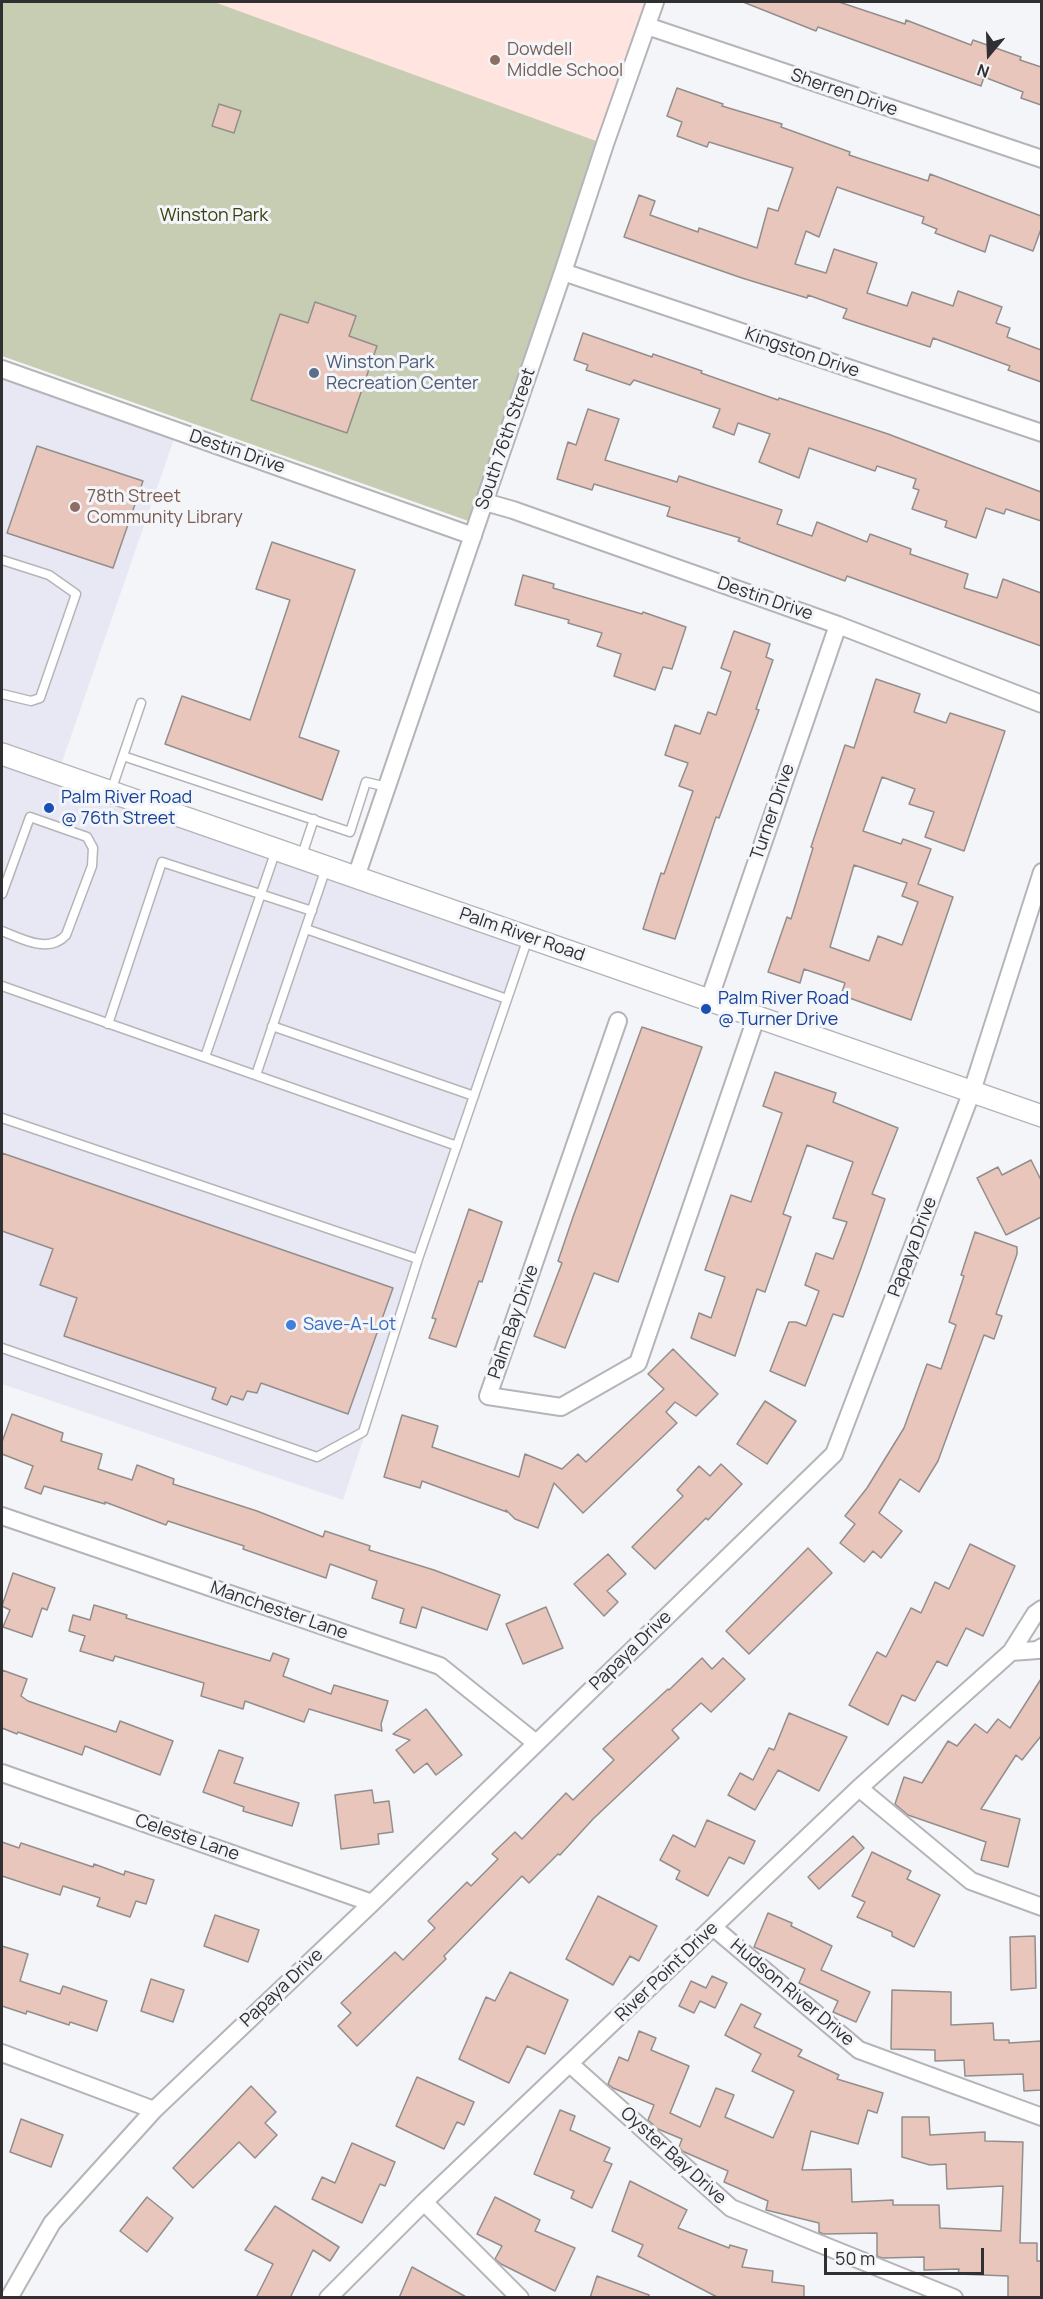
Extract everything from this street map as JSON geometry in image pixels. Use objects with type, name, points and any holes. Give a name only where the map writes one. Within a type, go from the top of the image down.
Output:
[{"type":"street","name":"South 76th Street","points":[[356,877],[563,272],[604,144],[655,2]]},
{"type":"street","name":"Sherren Drive","points":[[647,26],[1041,159]]},
{"type":"street","name":"Kingston Drive","points":[[563,272],[1041,434]]},
{"type":"street","name":"Destin Drive","points":[[2,369],[473,536]]},
{"type":"street","name":"Destin Drive","points":[[484,502],[513,510],[838,625],[1041,704]]},
{"type":"street","name":"Turner Drive","points":[[709,1000],[838,625]]},
{"type":"street","name":"Palm River Road","points":[[2,754],[1041,1116]]},
{"type":"street","name":"Papaya Drive","points":[[9,2298],[52,2223],[154,2110],[372,1903],[834,1454],[972,1091],[1041,872]]},
{"type":"street","name":"Palm Bay Drive","points":[[618,1022],[488,1396],[561,1407],[638,1363],[756,1018]]},
{"type":"street","name":"Manchester Lane","points":[[2,1516],[440,1666],[536,1743]]},
{"type":"street","name":"River Point Drive","points":[[328,2298],[424,2202],[859,1788],[1011,1652],[1035,1614],[1041,1609]]},
{"type":"street","points":[[1011,1652],[1038,1650],[1041,1647]]},
{"type":"street","name":"Celeste Lane","points":[[2,1773],[372,1903]]},
{"type":"street","points":[[859,1788],[971,1881],[1041,1907]]},
{"type":"street","name":"Hudson River Drive","points":[[713,1927],[859,2050],[1041,2117]]},
{"type":"street","points":[[2,2053],[154,2110]]},
{"type":"street","name":"Oyster Bay Drive","points":[[570,2064],[731,2208],[954,2298]]},
{"type":"street","points":[[424,2202],[520,2298]]},
{"type":"lane","points":[[2,560],[49,575],[76,594],[40,698],[31,701],[2,694]]},
{"type":"lane","points":[[111,792],[141,703]]},
{"type":"lane","points":[[123,756],[370,837]]},
{"type":"lane","points":[[351,832],[366,782],[387,787]]},
{"type":"lane","points":[[2,894],[30,817],[87,837],[93,848],[92,866],[66,935],[60,942],[51,945],[37,943],[2,931]]},
{"type":"lane","points":[[301,858],[314,819]]},
{"type":"lane","points":[[205,1058],[276,849]]},
{"type":"lane","points":[[108,1024],[162,862],[312,910]]},
{"type":"lane","points":[[255,1075],[326,867]]},
{"type":"lane","points":[[306,929],[507,999]]},
{"type":"lane","points":[[2,1348],[317,1457],[363,1432],[418,1259],[529,937]]},
{"type":"lane","points":[[2,986],[457,1146]]},
{"type":"lane","points":[[272,1026],[474,1096]]},
{"type":"lane","points":[[2,1118],[418,1259]]},
{"type":"shaded area","name":"Dowdell Middle School","points":[[190,2],[655,2],[605,144]]},
{"type":"shaded area","points":[[2,375],[175,436],[60,768],[2,748]]},
{"type":"shaded area","points":[[2,763],[529,943],[343,1500],[2,1384]]},
{"type":"green space","name":"Winston Park","points":[[2,2],[214,2],[610,146],[474,523],[2,356]]},
{"type":"building","points":[[743,2],[839,2],[905,24],[906,20],[971,45],[973,40],[1021,57],[1020,60],[1041,67],[1041,105],[1021,98],[1023,92],[984,77],[981,86],[818,27],[816,31]]},
{"type":"building","points":[[677,88],[723,104],[722,106],[782,124],[781,127],[850,152],[849,155],[928,181],[930,174],[1041,216],[1041,229],[1033,251],[990,235],[985,252],[935,233],[937,229],[922,223],[924,217],[837,187],[819,237],[806,231],[795,264],[826,273],[834,249],[877,263],[867,293],[907,306],[912,292],[953,306],[958,291],[1002,307],[996,323],[1010,328],[1007,337],[1041,350],[1041,382],[1008,370],[1010,366],[933,338],[930,347],[843,318],[847,309],[808,295],[807,298],[742,278],[624,237],[639,195],[655,201],[650,215],[698,232],[699,228],[757,248],[768,208],[778,211],[793,168],[709,142],[707,147],[677,136],[682,122],[667,116]]},
{"type":"building","points":[[219,104],[241,111],[234,133],[212,126]]},
{"type":"building","name":"Winston Park Recreation Center","points":[[315,302],[356,316],[349,336],[377,346],[347,433],[251,400],[280,314],[308,323]]},
{"type":"building","points":[[583,333],[652,357],[653,354],[778,400],[779,398],[888,434],[1041,492],[1041,521],[1006,509],[1004,514],[986,508],[976,538],[945,527],[947,521],[912,509],[919,490],[913,488],[916,479],[877,466],[875,471],[809,448],[799,478],[759,462],[770,434],[738,423],[734,435],[713,427],[720,409],[634,380],[630,385],[586,370],[588,365],[574,360]]},
{"type":"building","points":[[588,409],[619,419],[605,460],[677,482],[679,476],[782,510],[777,524],[812,536],[817,522],[867,542],[870,534],[911,549],[910,554],[968,574],[964,588],[997,598],[1003,579],[1041,593],[1041,646],[847,576],[845,581],[738,541],[740,538],[667,516],[670,507],[594,484],[592,490],[557,479],[568,442],[576,445]]},
{"type":"building","name":"78th Street Community Library","points":[[37,446],[143,481],[113,568],[7,533]]},
{"type":"building","points":[[272,542],[355,570],[299,737],[339,751],[322,800],[165,744],[182,696],[250,720],[290,600],[256,589]]},
{"type":"building","points":[[523,575],[554,584],[553,588],[642,614],[643,612],[686,627],[672,669],[663,667],[655,690],[614,676],[621,654],[597,646],[602,633],[568,623],[569,620],[515,605]]},
{"type":"building","points":[[734,631],[770,644],[766,657],[773,660],[756,709],[759,710],[719,818],[716,817],[675,939],[643,929],[661,873],[664,874],[693,791],[679,786],[688,763],[665,755],[675,725],[700,734],[708,712],[716,715],[731,672],[721,668]]},
{"type":"building","points":[[876,679],[920,694],[914,712],[946,723],[950,713],[1005,731],[964,851],[925,837],[934,812],[909,804],[915,789],[882,777],[863,831],[901,844],[903,839],[931,849],[918,884],[953,897],[911,1020],[841,995],[845,983],[804,969],[800,983],[768,972],[787,917],[791,919],[813,848],[811,847],[845,745],[854,748]],"holes":[[[854,865],[907,883],[902,896],[918,902],[902,945],[878,936],[869,961],[830,947]]]},
{"type":"building","points":[[642,1027],[702,1047],[618,1282],[594,1273],[565,1348],[534,1336],[562,1263],[558,1261],[573,1217]]},
{"type":"building","points":[[775,1072],[836,1093],[833,1102],[898,1128],[872,1194],[885,1199],[861,1268],[843,1317],[833,1314],[805,1386],[770,1371],[789,1322],[806,1326],[819,1291],[805,1285],[816,1253],[833,1259],[847,1222],[833,1218],[853,1162],[807,1145],[783,1214],[791,1217],[765,1292],[757,1289],[735,1356],[691,1338],[699,1313],[711,1318],[725,1277],[705,1270],[731,1195],[751,1202],[782,1113],[763,1106]]},
{"type":"building","points":[[2,1153],[393,1288],[348,1414],[261,1383],[257,1393],[247,1391],[243,1400],[231,1396],[227,1405],[212,1399],[216,1388],[64,1336],[77,1298],[40,1285],[53,1249],[2,1231]]},
{"type":"building","points":[[1031,1160],[1041,1180],[1041,1217],[1006,1235],[977,1178],[998,1167],[1002,1175]]},
{"type":"building","points":[[469,1209],[502,1222],[482,1282],[479,1281],[456,1347],[429,1338],[436,1319],[432,1318]]},
{"type":"building","points":[[975,1232],[1017,1247],[1017,1254],[996,1314],[1002,1316],[994,1339],[984,1335],[938,1461],[919,1492],[900,1479],[879,1513],[902,1531],[881,1558],[873,1551],[864,1562],[840,1543],[855,1524],[845,1516],[867,1488],[904,1428],[927,1364],[941,1369],[956,1325],[949,1322]]},
{"type":"building","points":[[673,1349],[718,1394],[696,1416],[675,1402],[666,1412],[677,1423],[583,1513],[554,1483],[538,1528],[515,1519],[506,1510],[507,1512],[422,1481],[420,1488],[384,1477],[402,1415],[438,1426],[432,1447],[519,1477],[525,1454],[562,1469],[578,1454],[586,1462],[664,1389],[648,1374]]},
{"type":"building","points":[[765,1401],[796,1421],[767,1464],[737,1444]]},
{"type":"building","points":[[12,1414],[63,1433],[61,1441],[102,1454],[98,1469],[132,1480],[137,1465],[174,1479],[173,1484],[257,1511],[323,1537],[325,1531],[370,1546],[369,1550],[434,1570],[500,1595],[487,1630],[422,1607],[416,1628],[400,1623],[404,1609],[372,1598],[377,1581],[330,1564],[326,1578],[243,1549],[244,1546],[168,1521],[166,1525],[105,1502],[105,1504],[44,1486],[41,1494],[25,1488],[33,1466],[2,1454],[2,1442]]},
{"type":"building","points":[[721,1464],[742,1484],[708,1520],[706,1518],[655,1569],[632,1547],[683,1496],[677,1490],[699,1466],[710,1476]]},
{"type":"building","points":[[970,1544],[1015,1566],[983,1636],[966,1628],[947,1666],[937,1661],[915,1701],[902,1695],[888,1725],[849,1705],[877,1652],[886,1657],[911,1608],[921,1613],[935,1582],[949,1589]]},
{"type":"building","points":[[808,1548],[832,1573],[749,1654],[726,1631]]},
{"type":"building","points":[[608,1554],[626,1574],[607,1591],[618,1602],[604,1616],[574,1584]]},
{"type":"building","points":[[13,1573],[55,1588],[47,1610],[42,1608],[32,1637],[3,1627],[10,1610],[2,1606]]},
{"type":"building","points":[[94,1605],[127,1615],[126,1618],[270,1661],[273,1653],[289,1659],[283,1676],[331,1694],[334,1685],[388,1701],[381,1724],[382,1731],[309,1709],[304,1722],[245,1701],[243,1709],[201,1696],[204,1683],[115,1656],[113,1661],[80,1651],[85,1636],[69,1631],[73,1615],[90,1620]]},
{"type":"building","points":[[546,1607],[563,1648],[523,1664],[506,1624]]},
{"type":"building","points":[[702,1658],[712,1669],[723,1658],[745,1679],[711,1712],[701,1703],[672,1730],[679,1738],[529,1883],[522,1876],[444,1956],[446,1959],[357,2046],[338,2026],[351,2013],[341,2003],[395,1952],[403,1960],[435,1928],[428,1921],[467,1882],[471,1886],[498,1859],[492,1854],[515,1832],[522,1839],[566,1793],[573,1800],[614,1760],[603,1749]]},
{"type":"building","points":[[2,1670],[27,1679],[21,1696],[28,1701],[116,1732],[120,1721],[173,1741],[160,1775],[85,1746],[82,1755],[2,1728]]},
{"type":"building","points":[[1041,1679],[1041,1736],[1022,1760],[1016,1755],[981,1809],[1020,1819],[1008,1867],[981,1860],[986,1842],[908,1815],[895,1804],[904,1777],[922,1783],[948,1741],[957,1746],[975,1724],[987,1733],[998,1719],[1010,1728]]},
{"type":"building","points":[[426,1709],[462,1755],[436,1775],[427,1763],[414,1773],[396,1750],[410,1740],[393,1734]]},
{"type":"building","points":[[789,1713],[847,1737],[819,1791],[778,1770],[755,1810],[728,1795],[740,1773],[753,1780],[769,1748],[774,1750]]},
{"type":"building","points":[[219,1750],[243,1758],[234,1783],[299,1803],[292,1826],[243,1811],[244,1807],[203,1792]]},
{"type":"building","points":[[372,1790],[374,1803],[389,1801],[393,1832],[378,1834],[379,1844],[341,1849],[335,1795]]},
{"type":"building","points":[[707,1820],[755,1841],[744,1864],[729,1857],[708,1896],[676,1879],[680,1871],[660,1860],[673,1835],[695,1847]]},
{"type":"building","points":[[853,1836],[864,1848],[819,1889],[808,1877]]},
{"type":"building","points":[[2,1842],[19,1848],[21,1843],[93,1867],[94,1864],[124,1875],[125,1871],[154,1880],[146,1904],[136,1901],[130,1917],[97,1906],[100,1898],[63,1886],[60,1895],[2,1876]]},
{"type":"building","points":[[872,1852],[911,1871],[907,1879],[940,1895],[914,1947],[892,1936],[892,1932],[857,1917],[865,1902],[852,1896]]},
{"type":"building","points":[[598,1896],[657,1926],[639,1961],[630,1956],[613,1985],[566,1959]]},
{"type":"building","points":[[768,1913],[792,1923],[791,1926],[832,1946],[821,1970],[870,1992],[856,2022],[833,2012],[838,2001],[799,1983],[805,1969],[754,1947]]},
{"type":"building","points":[[215,1915],[259,1930],[248,1962],[204,1946]]},
{"type":"building","points":[[1035,1936],[1036,1988],[1011,1990],[1010,1937]]},
{"type":"building","points":[[2,1946],[28,1954],[20,1981],[60,1994],[63,1986],[107,2001],[97,2031],[70,2022],[69,2025],[27,2011],[26,2014],[2,2006]]},
{"type":"building","points":[[510,1972],[568,2000],[545,2054],[527,2046],[509,2083],[459,2059],[486,1997],[495,2001]]},
{"type":"building","points":[[712,1976],[727,1983],[715,2008],[700,2001],[694,2013],[679,2006],[691,1981],[706,1988]]},
{"type":"building","points":[[151,1979],[184,1990],[173,2022],[141,2011]]},
{"type":"building","points":[[892,1990],[951,1992],[951,2025],[993,2023],[994,2040],[1009,2040],[1009,2043],[1041,2041],[1041,2090],[1024,2091],[1023,2074],[965,2076],[964,2060],[935,2061],[935,2050],[891,2049]]},
{"type":"building","points":[[741,2004],[761,2014],[754,2027],[802,2050],[798,2056],[839,2075],[837,2079],[883,2093],[877,2113],[868,2110],[858,2144],[811,2131],[802,2170],[851,2169],[852,2202],[893,2200],[893,2205],[939,2205],[940,2228],[1001,2231],[1003,2186],[947,2189],[946,2164],[930,2165],[902,2157],[902,2117],[929,2117],[930,2135],[985,2132],[985,2141],[1023,2142],[1020,2243],[1037,2243],[1037,2261],[1041,2261],[1041,2298],[1008,2298],[1008,2276],[958,2274],[959,2269],[924,2270],[924,2257],[882,2258],[877,2256],[877,2233],[823,2234],[819,2232],[819,2223],[766,2210],[768,2201],[724,2182],[728,2171],[682,2151],[679,2147],[682,2139],[658,2129],[648,2120],[654,2105],[608,2084],[619,2057],[628,2061],[639,2031],[656,2038],[651,2050],[689,2066],[670,2113],[700,2127],[716,2088],[734,2095],[725,2117],[773,2138],[794,2091],[752,2071],[761,2054],[725,2035]]},
{"type":"building","points":[[417,2077],[474,2102],[464,2125],[457,2122],[444,2149],[396,2126]]},
{"type":"building","points":[[251,2086],[276,2112],[265,2123],[277,2135],[255,2158],[239,2142],[193,2188],[173,2168]]},
{"type":"building","points":[[560,2110],[575,2116],[570,2130],[610,2148],[604,2161],[612,2164],[592,2208],[571,2198],[574,2191],[534,2174]]},
{"type":"building","points":[[21,2119],[63,2135],[51,2167],[10,2152]]},
{"type":"building","points":[[352,2143],[395,2162],[385,2186],[380,2184],[362,2223],[312,2199],[322,2177],[335,2183]]},
{"type":"building","points":[[630,2181],[687,2210],[678,2228],[729,2248],[730,2245],[747,2250],[742,2267],[773,2271],[772,2282],[804,2286],[804,2298],[719,2298],[638,2256],[643,2245],[612,2231]]},
{"type":"building","points":[[147,2197],[173,2218],[147,2252],[120,2231]]},
{"type":"building","points":[[495,2197],[540,2220],[535,2231],[575,2248],[555,2291],[501,2264],[495,2259],[502,2246],[477,2234]]},
{"type":"building","points":[[275,2206],[339,2247],[330,2261],[313,2250],[290,2298],[256,2298],[273,2264],[245,2250]]},
{"type":"building","points":[[412,2267],[468,2298],[399,2298]]},
{"type":"building","points":[[597,2276],[649,2295],[649,2298],[590,2298]]},
{"type":"place","name":"Dowdell Middle School","points":[[495,60]]},
{"type":"place","name":"Winston Park Recreation Center","points":[[314,373]]},
{"type":"place","name":"78th Street Community Library","points":[[75,507]]},
{"type":"place","name":"Palm River Road @ 76th Street","points":[[49,808]]},
{"type":"place","name":"Palm River Road @ Turner Drive","points":[[706,1009]]},
{"type":"place","name":"Save-A-Lot","points":[[291,1325]]}]
